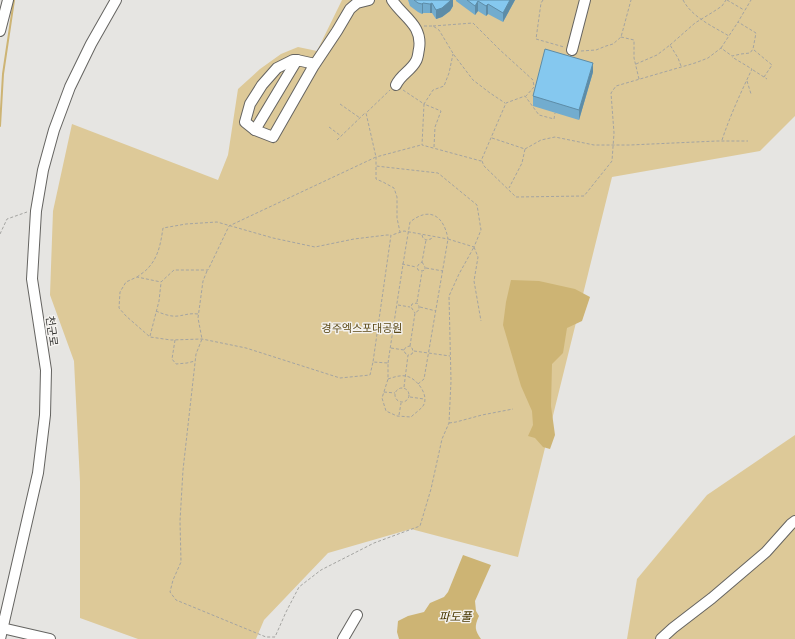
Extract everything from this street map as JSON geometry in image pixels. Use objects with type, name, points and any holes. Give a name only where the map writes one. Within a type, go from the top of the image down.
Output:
[{"type":"street","points":[[0,31],[8,0]]},
{"type":"street","name":"천군로","points":[[50,639],[1,634],[38,473],[45,416],[46,370],[32,279],[36,211],[43,170],[54,130],[70,86],[91,44],[116,0]]},
{"type":"street","points":[[315,64],[293,60],[276,68],[262,85],[250,104],[245,122],[255,130],[273,137],[315,64],[350,9],[357,3],[369,0]]},
{"type":"street","points":[[392,0],[417,30],[420,44],[416,62],[399,78],[396,85]]},
{"type":"street","points":[[572,50],[585,0]]},
{"type":"street","points":[[255,130],[297,60]]},
{"type":"street","points":[[661,639],[766,552],[795,521]]},
{"type":"street","points":[[343,639],[356,615]]},
{"type":"path","points":[[542,0],[536,39],[572,50],[582,51],[596,50],[614,44],[621,37],[631,0]]},
{"type":"path","points":[[682,0],[685,5],[701,19],[729,36]]},
{"type":"path","points":[[636,64],[670,46],[695,23],[722,6],[726,0],[745,10]]},
{"type":"path","points":[[376,166],[438,173],[477,205],[481,230],[449,296],[451,381],[449,423],[442,439],[431,489],[420,526],[374,544],[321,570],[299,587],[275,637],[266,637],[176,600],[170,592],[173,580],[181,562],[180,521],[183,470],[196,354],[202,339],[198,314],[203,281],[229,226],[376,157],[422,145],[481,161],[484,166],[516,197],[584,196],[612,161],[614,133],[611,93],[616,86],[708,58],[721,48],[751,0]]},
{"type":"path","points":[[732,56],[750,53],[753,49],[756,33],[738,22]]},
{"type":"path","points":[[415,27],[473,23],[533,80],[534,87],[525,96],[506,103],[481,161]]},
{"type":"path","points":[[433,26],[439,30],[453,53],[473,80],[506,103]]},
{"type":"path","points":[[621,37],[634,40],[634,58],[639,79]]},
{"type":"path","points":[[670,46],[678,58],[681,67]]},
{"type":"path","points":[[721,48],[767,79]]},
{"type":"path","points":[[753,49],[772,66],[764,77]]},
{"type":"path","points":[[422,145],[424,104],[433,90],[444,86],[452,62],[453,53]]},
{"type":"path","points":[[722,141],[726,127],[752,69]]},
{"type":"path","points":[[747,81],[751,94]]},
{"type":"path","points":[[338,140],[396,85],[424,104],[441,111],[435,127],[434,148]]},
{"type":"path","points":[[525,96],[539,115],[554,120],[555,113]]},
{"type":"path","points":[[340,104],[360,118]]},
{"type":"path","points":[[366,113],[376,157],[376,179],[394,188],[397,197],[397,218],[400,233]]},
{"type":"path","points":[[329,127],[342,136]]},
{"type":"path","points":[[491,138],[525,149],[541,140],[555,137],[594,145],[748,141]]},
{"type":"path","points":[[508,189],[522,163],[525,149]]},
{"type":"path","points":[[0,234],[7,219],[29,211],[36,211]]},
{"type":"path","points":[[388,379],[405,376],[416,381],[418,384],[425,396],[424,405],[411,417],[397,416],[386,411],[382,398],[388,379],[388,363],[396,305],[410,222],[416,217],[427,214],[434,215],[443,222],[447,230],[448,239],[444,271],[424,379],[418,384]]},
{"type":"path","points":[[391,235],[370,376],[340,378],[246,348],[202,339],[175,340],[150,337],[119,308],[120,292],[126,282],[137,277],[149,267],[157,256],[163,228],[186,224],[217,222],[273,238],[315,247],[354,239],[391,235],[404,231],[448,239],[474,246]]},
{"type":"path","points":[[417,267],[422,262],[426,240],[423,238],[422,234]]},
{"type":"path","points":[[426,240],[431,239],[432,236]]},
{"type":"path","points":[[474,246],[478,257],[474,281],[481,321]]},
{"type":"path","points":[[422,262],[425,267],[444,271]]},
{"type":"path","points":[[402,264],[417,267],[418,270],[422,271]]},
{"type":"path","points":[[419,307],[417,303],[422,271],[425,270],[425,267]]},
{"type":"path","points":[[150,337],[159,302],[161,282],[174,270],[208,270]]},
{"type":"path","points":[[137,277],[161,282]]},
{"type":"path","points":[[411,307],[412,304],[417,303]]},
{"type":"path","points":[[396,305],[411,307],[415,313]]},
{"type":"path","points":[[419,307],[436,311]]},
{"type":"path","points":[[413,351],[410,346],[415,313],[419,310],[419,307]]},
{"type":"path","points":[[156,311],[164,315],[178,316],[190,313],[198,314]]},
{"type":"path","points":[[175,340],[172,359],[176,364],[187,364],[195,361]]},
{"type":"path","points":[[404,350],[406,347],[410,346]]},
{"type":"path","points":[[390,348],[404,350],[408,355],[404,387],[408,391],[409,396],[406,401],[402,402]]},
{"type":"path","points":[[413,351],[450,356]]},
{"type":"path","points":[[408,355],[412,354],[413,351]]},
{"type":"path","points":[[373,362],[388,363]]},
{"type":"path","points":[[395,394],[396,390],[404,387]]},
{"type":"path","points":[[384,392],[395,394],[396,397],[402,402]]},
{"type":"path","points":[[409,396],[425,399]]},
{"type":"path","points":[[399,416],[402,402]]},
{"type":"path","points":[[449,423],[513,409]]},
{"type":"green space","name":"경주엑스포대공원","points":[[342,0],[795,0],[795,116],[760,151],[612,177],[518,557],[411,529],[328,553],[264,620],[256,639],[138,639],[80,618],[80,482],[74,361],[50,295],[53,211],[72,124],[218,180],[228,155],[238,89],[260,69],[281,54],[298,47],[317,51]]},
{"type":"green space","points":[[795,435],[795,639],[627,639],[637,579],[707,495]]},
{"type":"water","points":[[511,280],[539,281],[575,289],[590,297],[582,321],[567,328],[563,353],[552,364],[551,406],[555,435],[550,449],[543,447],[535,438],[528,436],[533,425],[532,411],[521,386],[503,325]]},
{"type":"water","name":"파도풀","points":[[463,555],[491,565],[475,601],[476,611],[479,616],[476,623],[476,628],[481,639],[399,639],[397,632],[398,621],[408,616],[424,612],[430,603],[444,597],[448,592]]},
{"type":"building","points":[[414,0],[451,0],[442,8],[436,10],[432,3],[422,4]]},
{"type":"building","points":[[467,0],[510,0],[503,13],[488,4],[486,6],[478,1],[475,6]]},
{"type":"building","points":[[545,49],[593,63],[579,110],[533,96]]},
{"type":"waterway","points":[[0,126],[3,74],[14,0]]}]
